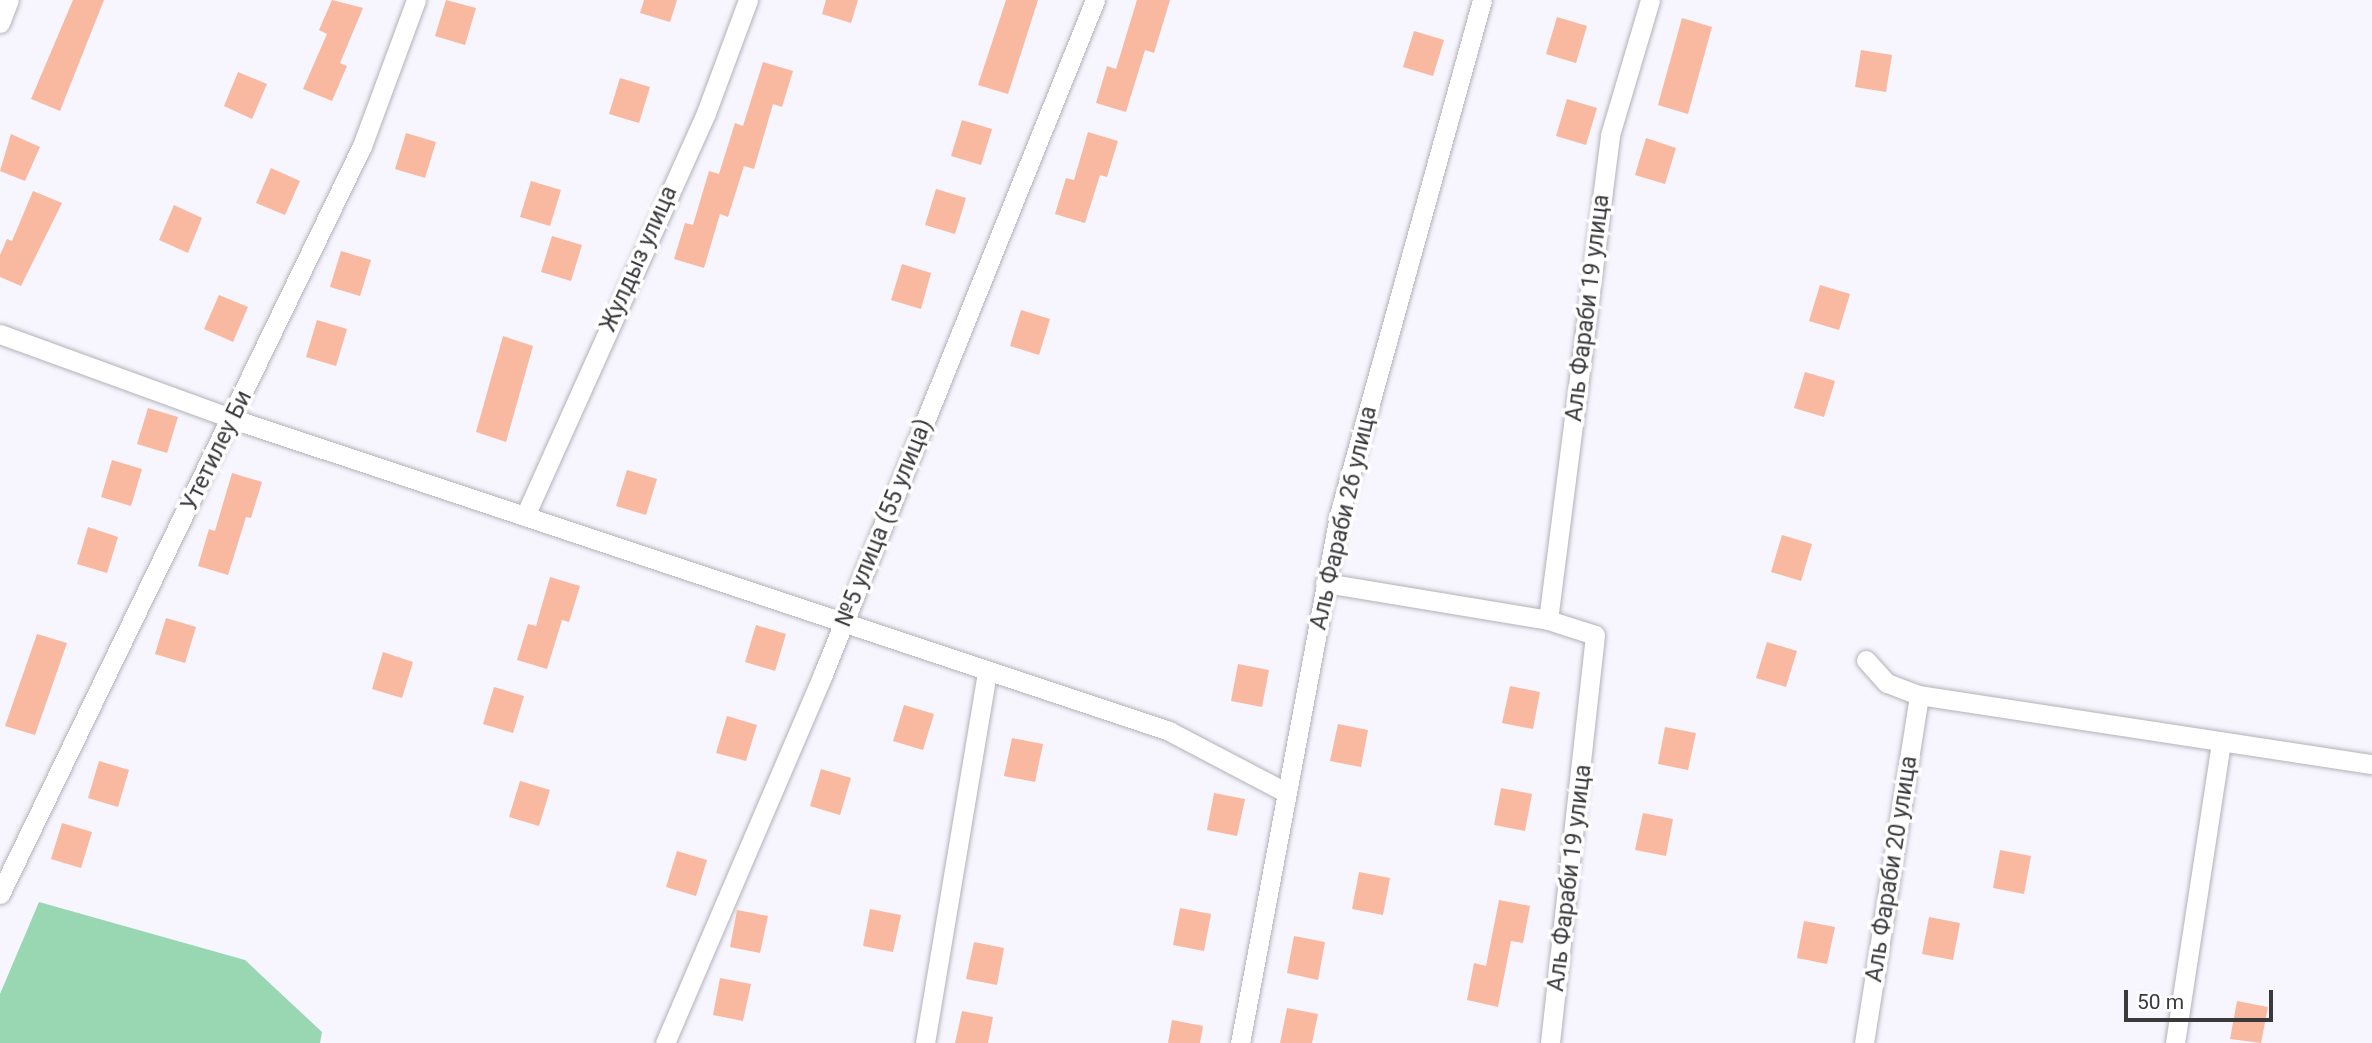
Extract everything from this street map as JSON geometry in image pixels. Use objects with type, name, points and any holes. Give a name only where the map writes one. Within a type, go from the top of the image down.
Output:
[{"type":"street","points":[[0,23],[9,0]]},
{"type":"street","name":"Утетилеу Би","points":[[0,894],[233,419],[362,146],[416,0]]},
{"type":"street","name":"Жулдыз улица","points":[[525,516],[706,114],[748,0]]},
{"type":"street","name":"№5 улица (55 улица)","points":[[664,1043],[845,620],[1095,0]]},
{"type":"street","name":"Аль Фараби 26 улица","points":[[1240,1043],[1339,515],[1482,0]]},
{"type":"street","name":"Аль Фараби 19 улица","points":[[1548,620],[1610,135],[1650,0]]},
{"type":"street","points":[[0,334],[233,419],[845,620],[987,671],[1169,731],[1287,793]]},
{"type":"street","name":"Аль Фараби 19 улица","points":[[1325,583],[1548,620],[1595,635],[1550,1043]]},
{"type":"street","points":[[1866,660],[1887,683],[1919,695],[2372,764]]},
{"type":"street","points":[[925,1043],[987,671]]},
{"type":"street","name":"Аль Фараби 20 улица","points":[[1864,1043],[1919,695]]},
{"type":"street","points":[[2175,1043],[2221,741]]},
{"type":"green space","points":[[39,902],[245,960],[322,1032],[320,1043],[0,1043],[0,994]]},
{"type":"building","points":[[73,0],[104,0],[60,111],[31,99]]},
{"type":"building","points":[[332,0],[363,8],[340,63],[347,66],[332,101],[303,89],[327,34],[319,30]]},
{"type":"building","points":[[446,0],[476,8],[465,45],[435,36]]},
{"type":"building","points":[[644,0],[677,0],[670,22],[640,13]]},
{"type":"building","points":[[826,0],[858,0],[851,23],[822,14]]},
{"type":"building","points":[[1006,0],[1038,0],[1008,94],[978,85]]},
{"type":"building","points":[[1137,0],[1170,0],[1154,53],[1145,50],[1126,112],[1096,103],[1107,66],[1116,69]]},
{"type":"building","points":[[1557,17],[1587,26],[1576,63],[1546,54]]},
{"type":"building","points":[[1682,18],[1712,27],[1688,114],[1658,105]]},
{"type":"building","points":[[1414,31],[1444,40],[1433,76],[1403,67]]},
{"type":"building","points":[[1861,50],[1892,55],[1886,92],[1855,87]]},
{"type":"building","points":[[763,62],[793,71],[782,107],[773,104],[754,169],[744,166],[728,217],[720,214],[704,268],[674,259],[685,223],[693,225],[709,171],[719,174],[735,123],[743,126]]},
{"type":"building","points":[[238,72],[267,84],[252,119],[224,106]]},
{"type":"building","points":[[620,78],[650,87],[639,123],[609,114]]},
{"type":"building","points":[[1567,99],[1597,108],[1586,145],[1556,136]]},
{"type":"building","points":[[962,120],[992,129],[981,165],[951,156]]},
{"type":"building","points":[[1088,132],[1118,141],[1107,177],[1100,175],[1085,223],[1055,214],[1066,178],[1074,180]]},
{"type":"building","points":[[406,133],[436,142],[425,178],[395,169]]},
{"type":"building","points":[[11,134],[40,147],[25,181],[0,171]]},
{"type":"building","points":[[1646,138],[1676,148],[1665,184],[1635,175]]},
{"type":"building","points":[[271,168],[300,181],[285,215],[256,203]]},
{"type":"building","points":[[531,181],[561,190],[550,226],[520,217]]},
{"type":"building","points":[[936,189],[966,198],[955,234],[925,225]]},
{"type":"building","points":[[33,191],[62,203],[21,286],[0,277],[0,255],[7,239],[12,241]]},
{"type":"building","points":[[174,205],[202,218],[188,253],[159,240]]},
{"type":"building","points":[[552,236],[582,245],[571,281],[541,272]]},
{"type":"building","points":[[341,251],[371,260],[360,296],[330,287]]},
{"type":"building","points":[[902,264],[931,273],[921,309],[891,300]]},
{"type":"building","points":[[1820,285],[1850,294],[1839,330],[1809,321]]},
{"type":"building","points":[[219,295],[248,307],[233,342],[204,329]]},
{"type":"building","points":[[1021,310],[1050,319],[1039,355],[1010,346]]},
{"type":"building","points":[[317,320],[347,329],[336,366],[306,357]]},
{"type":"building","points":[[503,336],[533,346],[506,442],[476,432]]},
{"type":"building","points":[[1805,372],[1835,381],[1824,417],[1794,408]]},
{"type":"building","points":[[148,408],[178,417],[167,453],[137,444]]},
{"type":"building","points":[[112,460],[142,469],[131,506],[101,497]]},
{"type":"building","points":[[627,470],[657,479],[646,515],[616,506]]},
{"type":"building","points":[[232,473],[262,482],[251,518],[246,517],[228,575],[198,566],[209,529],[215,531]]},
{"type":"building","points":[[88,527],[118,537],[107,573],[77,564]]},
{"type":"building","points":[[1782,535],[1812,544],[1801,581],[1771,572]]},
{"type":"building","points":[[550,577],[580,586],[569,622],[562,620],[547,669],[517,660],[528,624],[536,626]]},
{"type":"building","points":[[166,618],[196,627],[185,663],[155,654]]},
{"type":"building","points":[[756,625],[786,634],[775,671],[745,662]]},
{"type":"building","points":[[37,634],[67,643],[35,735],[5,726]]},
{"type":"building","points":[[1767,642],[1797,651],[1786,687],[1756,678]]},
{"type":"building","points":[[383,652],[413,662],[402,698],[372,689]]},
{"type":"building","points":[[1238,664],[1269,670],[1262,707],[1231,701]]},
{"type":"building","points":[[1510,686],[1540,692],[1533,729],[1502,723]]},
{"type":"building","points":[[494,687],[524,696],[513,733],[483,724]]},
{"type":"building","points":[[904,705],[934,714],[923,750],[893,741]]},
{"type":"building","points":[[727,716],[757,725],[746,761],[716,753]]},
{"type":"building","points":[[1338,724],[1368,730],[1361,767],[1330,761]]},
{"type":"building","points":[[1665,727],[1696,733],[1688,770],[1658,764]]},
{"type":"building","points":[[1012,738],[1043,744],[1035,782],[1004,776]]},
{"type":"building","points":[[99,761],[129,770],[118,807],[88,798]]},
{"type":"building","points":[[821,769],[851,778],[840,815],[810,806]]},
{"type":"building","points":[[520,781],[550,790],[539,826],[509,817]]},
{"type":"building","points":[[1501,788],[1532,794],[1525,831],[1494,825]]},
{"type":"building","points":[[1214,793],[1245,799],[1237,836],[1207,830]]},
{"type":"building","points":[[1643,813],[1673,819],[1666,856],[1635,850]]},
{"type":"building","points":[[62,823],[92,832],[81,868],[51,859]]},
{"type":"building","points":[[2000,850],[2031,856],[2024,894],[1993,888]]},
{"type":"building","points":[[677,851],[707,860],[696,896],[666,887]]},
{"type":"building","points":[[1359,872],[1390,878],[1383,915],[1352,909]]},
{"type":"building","points":[[1499,900],[1530,906],[1523,943],[1511,941],[1498,1007],[1467,1000],[1474,963],[1486,966]]},
{"type":"building","points":[[1180,908],[1211,914],[1204,951],[1173,945]]},
{"type":"building","points":[[870,909],[901,915],[893,952],[863,946]]},
{"type":"building","points":[[737,910],[768,916],[760,953],[730,947]]},
{"type":"building","points":[[1929,917],[1960,923],[1953,960],[1922,954]]},
{"type":"building","points":[[1804,921],[1835,927],[1827,964],[1797,958]]},
{"type":"building","points":[[1294,936],[1325,942],[1318,980],[1287,973]]},
{"type":"building","points":[[974,942],[1004,948],[997,985],[966,979]]},
{"type":"building","points":[[720,978],[751,984],[743,1021],[713,1015]]},
{"type":"building","points":[[2237,1001],[2268,1007],[2261,1043],[2230,1039]]},
{"type":"building","points":[[1287,1008],[1318,1014],[1312,1043],[1280,1043]]},
{"type":"building","points":[[962,1011],[993,1017],[988,1043],[955,1043]]},
{"type":"building","points":[[1172,1020],[1203,1026],[1200,1043],[1168,1043]]}]
